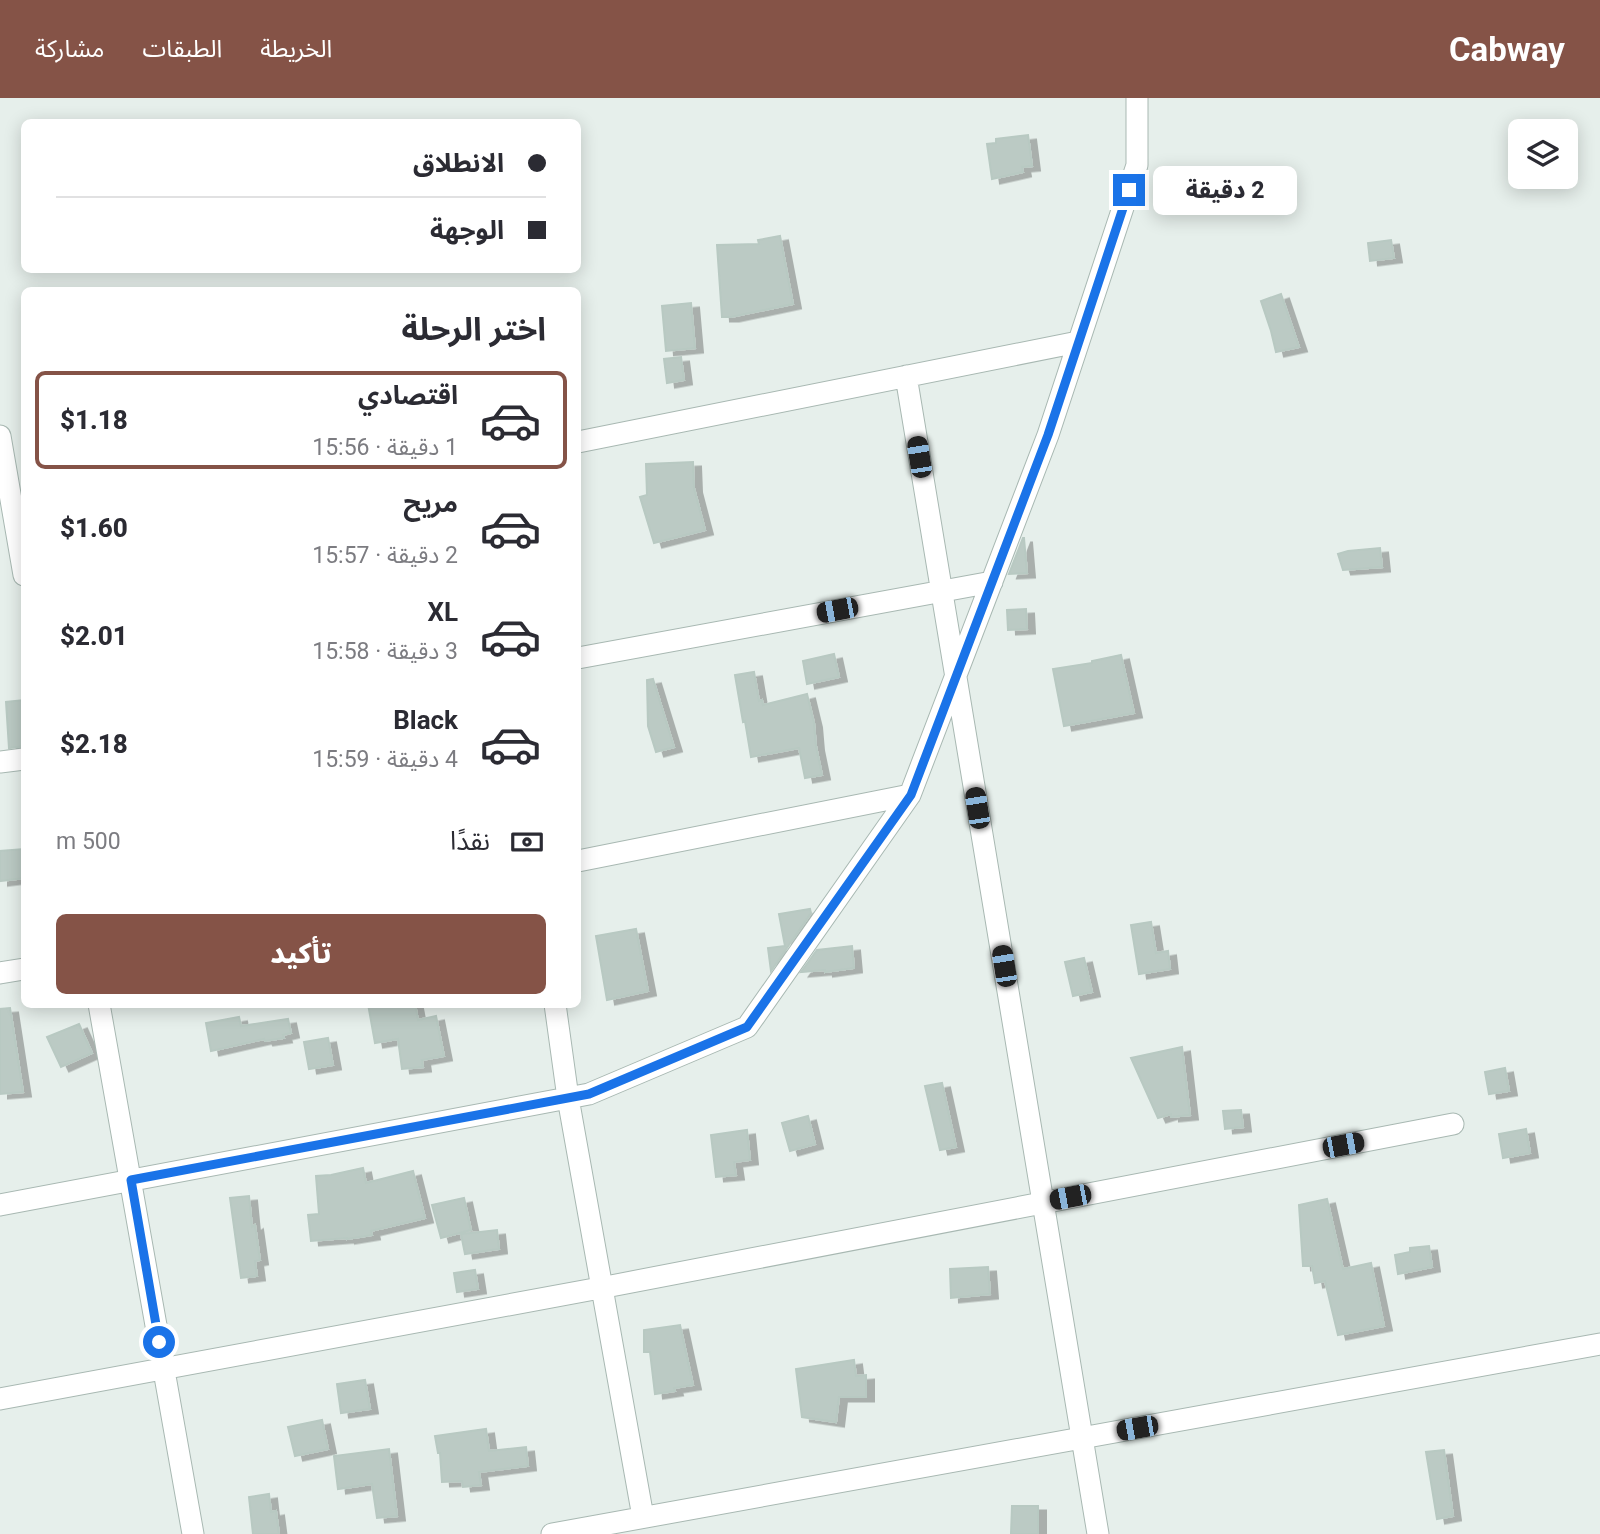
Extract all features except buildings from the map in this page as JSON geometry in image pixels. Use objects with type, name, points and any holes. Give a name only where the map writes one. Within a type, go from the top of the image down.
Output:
[{"type":"street","points":[[0,1205],[589,1094],[747,1027],[911,795],[1048,435],[1137,165],[1138,98]]},
{"type":"street","points":[[581,441],[1078,342]]},
{"type":"street","points":[[906,376],[1098,1534]]},
{"type":"street","points":[[0,436],[15,553]]},
{"type":"street","points":[[581,657],[992,582]]},
{"type":"street","points":[[0,762],[21,759]]},
{"type":"street","points":[[581,860],[911,795]]},
{"type":"street","points":[[0,973],[21,969]]},
{"type":"street","points":[[100,1008],[193,1534]]},
{"type":"street","points":[[556,1008],[568,1098],[643,1517]]},
{"type":"street","points":[[0,1399],[1452,1124]]},
{"type":"street","points":[[552,1534],[1600,1344]]},
{"type":"route","points":[[159,1342],[131,1180],[589,1094],[747,1027],[911,795],[1048,435],[1129,190]]}]
